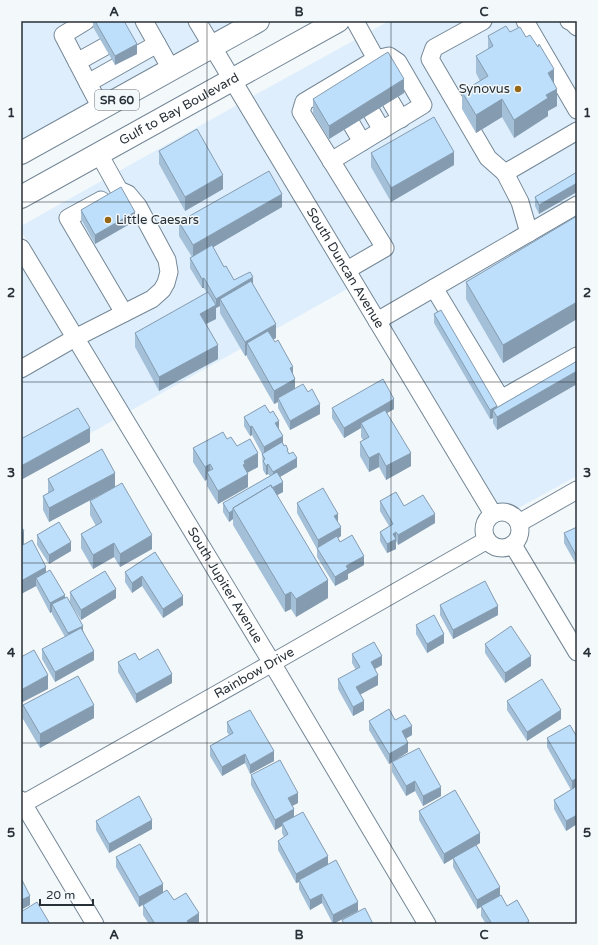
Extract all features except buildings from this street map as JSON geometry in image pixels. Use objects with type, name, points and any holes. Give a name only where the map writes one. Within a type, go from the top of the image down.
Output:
[{"type":"main road","name":"SR 60","points":[[21,153],[258,21]]},
{"type":"main road","name":"Gulf to Bay Boulevard","points":[[21,197],[338,21]]},
{"type":"street","points":[[86,21],[63,34],[102,108]]},
{"type":"street","name":"South Duncan Avenue","points":[[198,21],[493,514]]},
{"type":"street","points":[[355,21],[373,66]]},
{"type":"street","points":[[483,21],[434,48],[430,59],[488,158],[504,173],[520,202],[529,233]]},
{"type":"street","points":[[525,21],[577,110]]},
{"type":"street","points":[[569,21],[577,27]]},
{"type":"street","points":[[142,24],[157,44],[171,69]]},
{"type":"street","points":[[88,83],[157,44]]},
{"type":"street","points":[[77,62],[104,47]]},
{"type":"street","points":[[331,161],[423,105],[398,62],[389,56],[332,93],[304,102],[301,112],[384,248],[347,270]]},
{"type":"street","points":[[391,102],[401,119]]},
{"type":"street","points":[[372,113],[382,130]]},
{"type":"street","points":[[352,125],[362,142]]},
{"type":"street","points":[[504,173],[577,131]]},
{"type":"street","points":[[21,369],[75,338],[152,298],[162,290],[166,283],[169,272],[167,260],[138,206],[128,194],[119,190],[99,154]]},
{"type":"street","points":[[119,190],[68,218],[124,313]]},
{"type":"street","points":[[377,321],[577,205]]},
{"type":"street","name":"South Jupiter Avenue","points":[[21,248],[272,663],[427,924]]},
{"type":"street","points":[[434,288],[501,399],[577,356]]},
{"type":"street","points":[[519,523],[577,490]]},
{"type":"street","points":[[505,512],[511,514],[519,523],[521,529],[520,535],[517,541],[508,547],[496,547],[487,540],[484,529],[489,518],[493,514],[505,512]]},
{"type":"street","name":"Rainbow Drive","points":[[22,803],[272,663],[487,540]]},
{"type":"street","points":[[513,544],[577,652]]},
{"type":"street","points":[[22,803],[95,924]]},
{"type":"shaded area","points":[[21,21],[187,21],[199,41],[21,140]]},
{"type":"shaded area","points":[[208,21],[233,21],[215,32]]},
{"type":"shaded area","points":[[389,21],[577,21],[577,476],[504,516],[253,96]]},
{"type":"shaded area","points":[[237,105],[347,289],[130,411],[21,231],[21,226]]},
{"type":"shaded area","points":[[21,266],[114,420],[21,472]]},
{"type":"place","name":"Synovus","points":[[518,89]]},
{"type":"place","name":"Little Caesars","points":[[108,220]]}]
